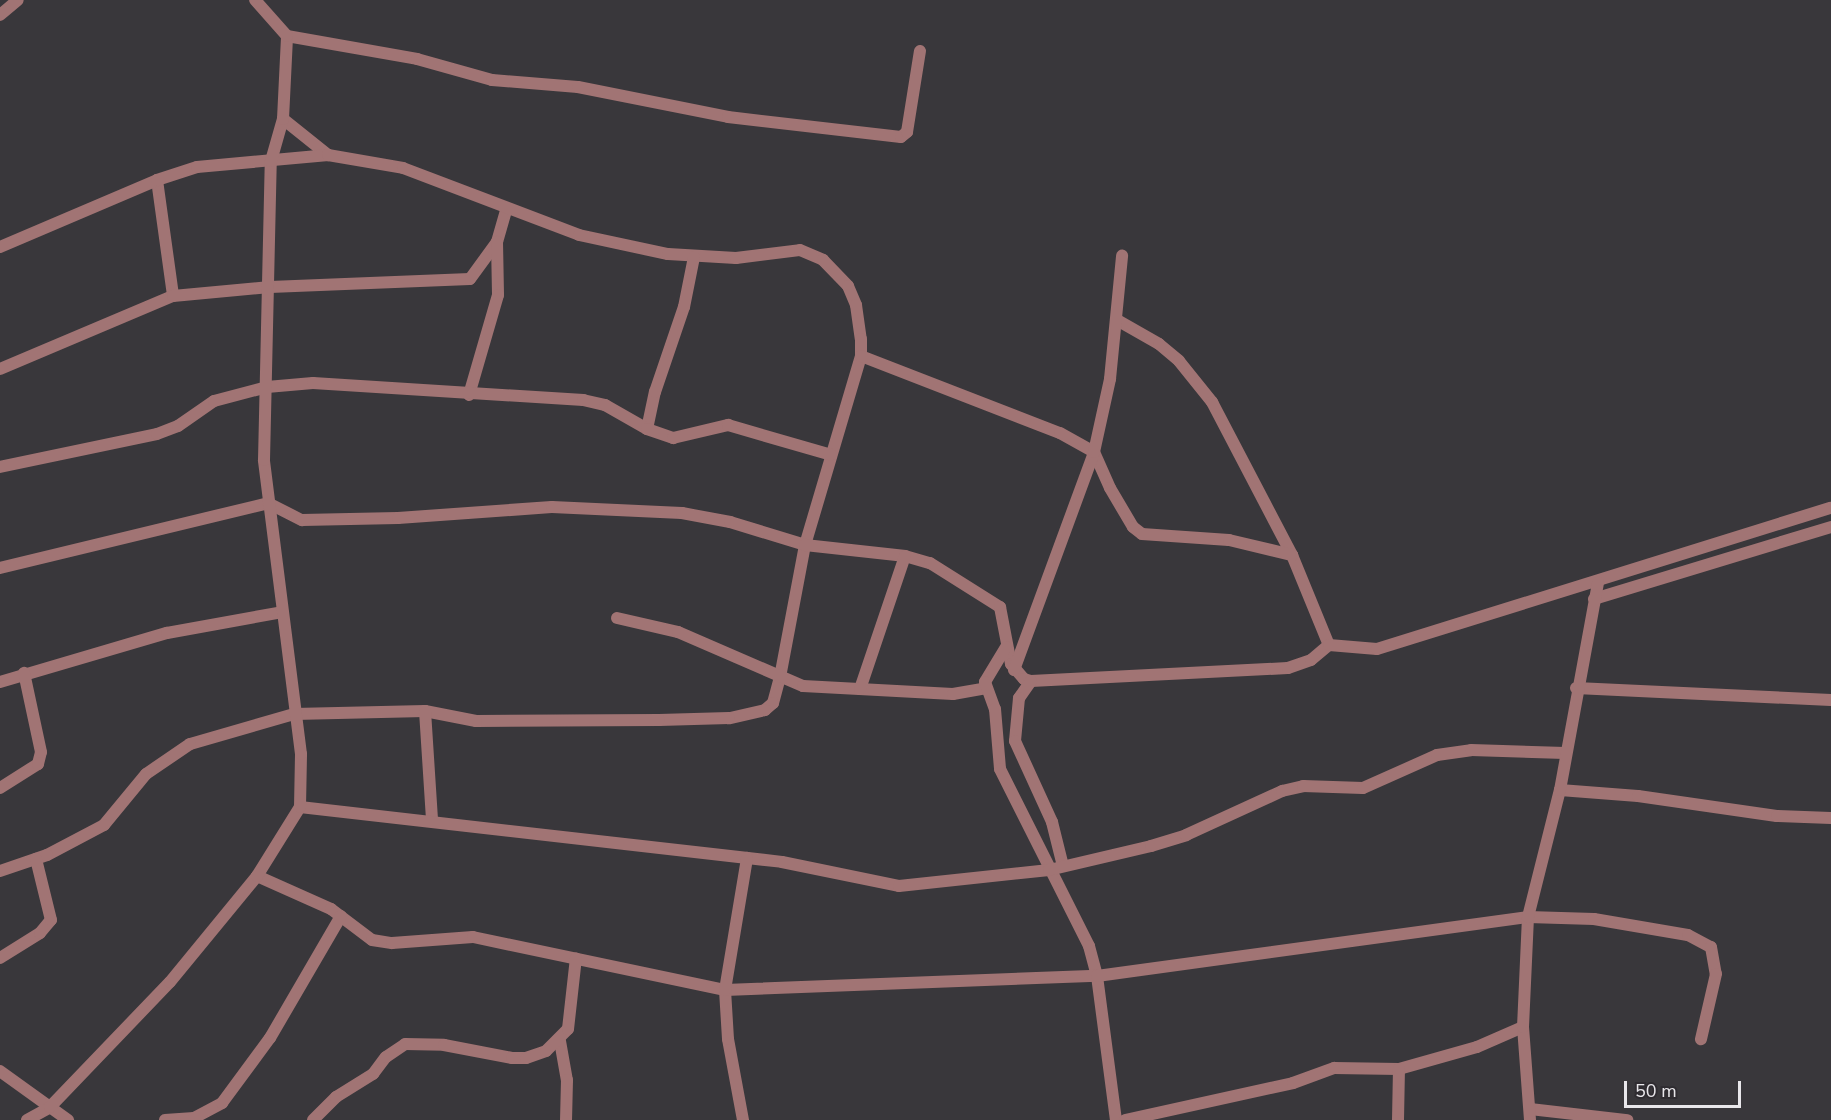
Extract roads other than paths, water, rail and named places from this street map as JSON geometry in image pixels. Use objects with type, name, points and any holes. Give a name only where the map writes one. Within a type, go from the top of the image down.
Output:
[{"type":"street","points":[[0,15],[18,0]]},
{"type":"street","points":[[255,0],[287,36],[417,59],[492,80],[578,87],[728,117],[901,137],[907,132],[920,51]]},
{"type":"street","points":[[27,1120],[50,1107],[170,982],[257,876],[300,807],[303,779],[268,503],[264,442],[270,287],[270,161],[283,118],[287,36]]},
{"type":"street","points":[[283,118],[328,155]]},
{"type":"street","points":[[0,247],[157,180],[197,167],[328,155],[403,168],[506,210],[599,240],[694,257],[736,258],[789,250],[823,260],[839,273],[856,305],[861,356],[805,545],[780,677],[772,703],[765,710],[729,718],[476,721],[425,711],[294,714],[225,731],[165,758],[146,774],[104,825],[36,859],[0,871]]},
{"type":"street","points":[[157,180],[173,297]]},
{"type":"street","points":[[469,395],[498,295],[497,242],[506,210]]},
{"type":"street","points":[[0,369],[173,297],[270,287],[470,279],[497,242]]},
{"type":"street","points":[[1014,670],[1094,452],[1108,393],[1122,255]]},
{"type":"street","points":[[646,429],[654,392],[684,307],[694,257]]},
{"type":"street","points":[[1117,320],[1159,344],[1197,381],[1240,448],[1292,555],[1329,645]]},
{"type":"street","points":[[861,356],[1060,433],[1094,452],[1110,488],[1133,527],[1142,534],[1229,540],[1292,555]]},
{"type":"street","points":[[0,466],[158,434],[178,426],[214,401],[267,387],[313,383],[469,395],[584,400],[605,405],[646,429],[681,439],[716,424],[728,424],[831,455]]},
{"type":"street","points":[[0,568],[268,503],[302,520],[398,518],[552,507],[682,513],[730,522],[805,545],[905,556],[930,563],[1000,607],[1005,621],[1006,646],[1014,670],[1031,681],[1288,668],[1311,660],[1329,645],[1377,649],[1831,508]]},
{"type":"street","points":[[1594,599],[1831,526]]},
{"type":"street","points":[[860,689],[905,556]]},
{"type":"street","points":[[1598,582],[1576,688],[1560,790],[1528,917],[1524,1027],[1530,1115],[1627,1120]]},
{"type":"street","points":[[0,682],[24,673],[167,633],[282,612]]},
{"type":"street","points":[[617,618],[678,632],[803,686],[953,694],[986,688]]},
{"type":"street","points":[[1006,646],[988,674],[986,688],[995,709],[1000,769],[1049,870],[1072,906],[1097,975],[1116,1120]]},
{"type":"street","points":[[0,788],[38,764],[41,752],[24,673]]},
{"type":"street","points":[[1031,681],[1019,698],[1015,741],[1052,822],[1063,866]]},
{"type":"street","points":[[1576,688],[1831,700]]},
{"type":"street","points":[[425,711],[432,820]]},
{"type":"street","points":[[300,807],[432,820],[747,858],[899,886],[1049,870],[1186,835],[1263,799],[1303,786],[1363,789],[1377,785],[1417,761],[1471,750],[1565,753]]},
{"type":"street","points":[[1560,790],[1638,796],[1777,816],[1831,818]]},
{"type":"street","points":[[743,1120],[728,1039],[725,990],[747,858]]},
{"type":"street","points":[[0,958],[40,933],[51,920],[36,859]]},
{"type":"street","points":[[257,876],[341,916],[372,940],[392,942],[473,937],[725,990],[1097,975],[1528,917],[1594,920],[1701,939],[1711,947],[1716,974],[1701,1038]]},
{"type":"street","points":[[165,1120],[194,1118],[222,1103],[270,1038],[341,916]]},
{"type":"street","points":[[566,1120],[567,1080],[560,1041],[572,1012],[576,958]]},
{"type":"street","points":[[1125,1120],[1293,1083],[1334,1068],[1399,1069],[1477,1047],[1524,1027]]},
{"type":"street","points":[[314,1120],[336,1097],[373,1074],[386,1057],[405,1044],[444,1044],[526,1058],[560,1041]]},
{"type":"street","points":[[1398,1120],[1399,1069]]},
{"type":"street","points":[[0,1071],[68,1120]]}]
